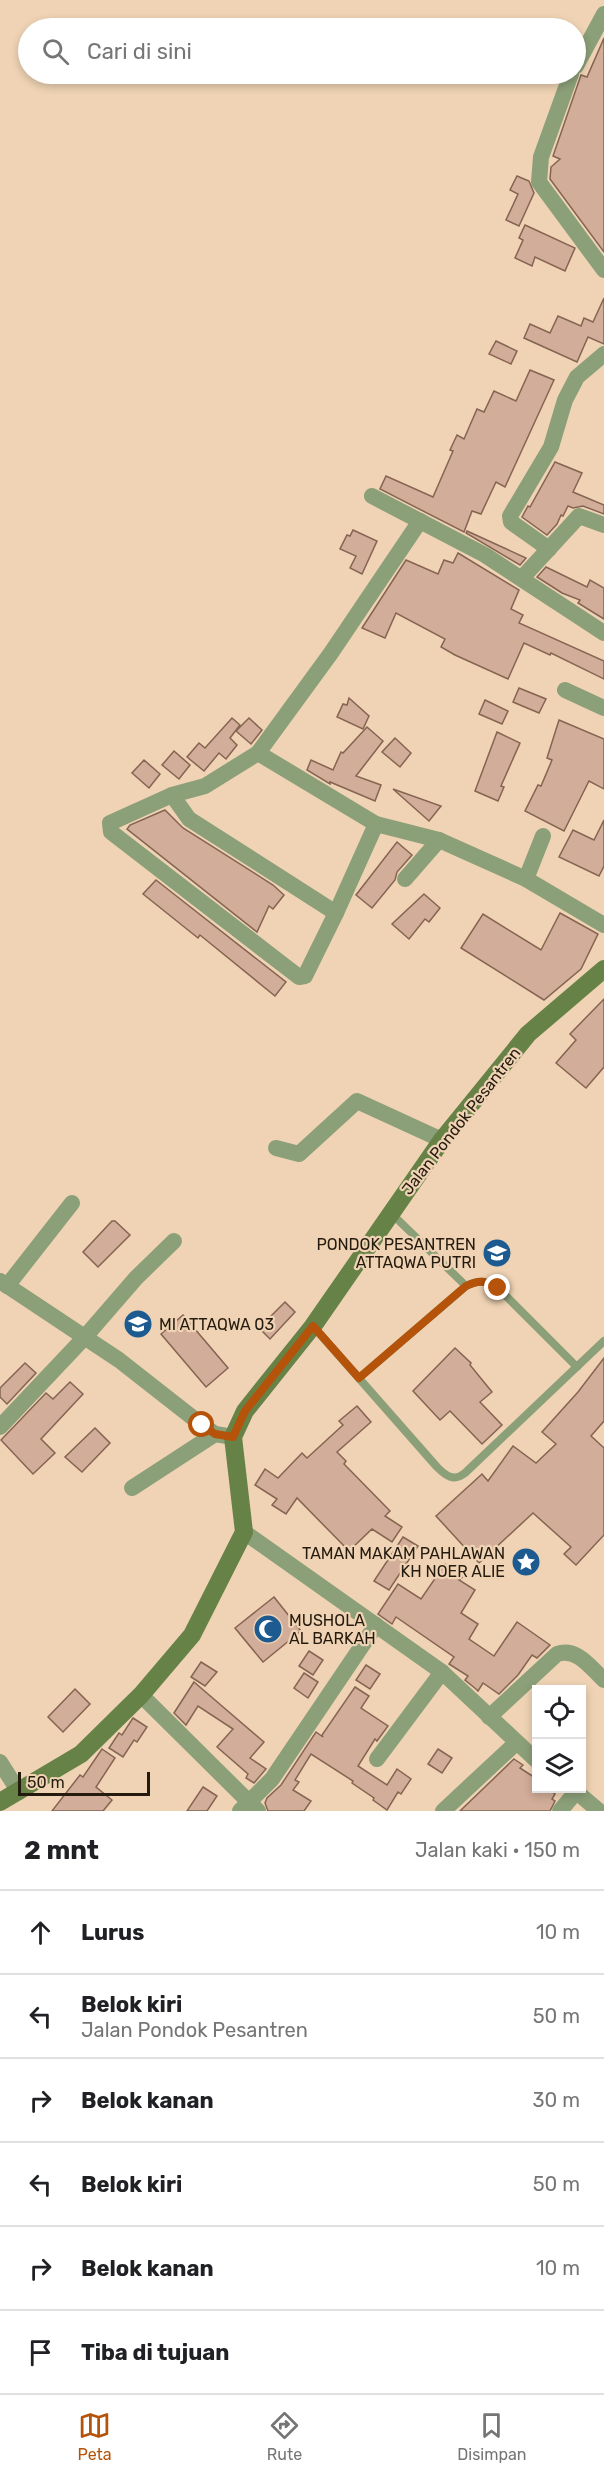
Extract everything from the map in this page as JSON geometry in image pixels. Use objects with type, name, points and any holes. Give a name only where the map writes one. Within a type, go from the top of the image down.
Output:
[{"type":"street","points":[[586,47],[604,14]]},
{"type":"street","points":[[567,84],[541,157],[539,182],[604,270]]},
{"type":"street","points":[[549,549],[511,522],[510,516],[551,447],[565,400],[577,377],[604,354]]},
{"type":"street","points":[[372,496],[485,555],[604,633]]},
{"type":"street","points":[[522,578],[579,516],[604,525]]},
{"type":"street","points":[[375,824],[306,976],[299,977],[111,832],[110,823],[172,795],[205,786],[258,753],[331,653],[420,521]]},
{"type":"street","points":[[565,690],[604,708]]},
{"type":"street","points":[[258,753],[375,824],[439,840],[526,879],[604,924]]},
{"type":"street","points":[[172,795],[189,819],[336,913]]},
{"type":"street","points":[[526,879],[543,836]]},
{"type":"street","points":[[405,879],[439,840]]},
{"type":"street","name":"Jalan Pondok Pesantren","points":[[224,1436],[313,1326],[442,1140],[528,1034],[604,969]]},
{"type":"street","points":[[276,1148],[299,1154],[357,1101],[442,1140]]},
{"type":"street","points":[[0,1802],[81,1754],[141,1695],[192,1635],[244,1532],[224,1436],[119,1360],[4,1283],[72,1203]]},
{"type":"street","points":[[0,1427],[84,1338],[136,1278],[174,1241]]},
{"type":"street","points":[[132,1488],[224,1436]]},
{"type":"street","points":[[244,1532],[442,1672],[532,1756]]},
{"type":"street","points":[[141,1695],[249,1808],[272,1779],[376,1625]]},
{"type":"street","points":[[489,1716],[557,1654],[563,1652],[576,1654],[604,1680]]},
{"type":"street","points":[[376,1759],[442,1672]]},
{"type":"street","points":[[443,1811],[516,1743]]},
{"type":"street","points":[[0,1762],[19,1792]]},
{"type":"street","points":[[560,1811],[572,1793]]},
{"type":"street","points":[[578,1793],[599,1811]]},
{"type":"lane","points":[[391,1213],[466,1286]]},
{"type":"lane","points":[[359,1378],[466,1286],[486,1280],[498,1288],[577,1367]]},
{"type":"lane","points":[[313,1326],[437,1467],[447,1476],[457,1478],[604,1341]]},
{"type":"building","points":[[604,38],[604,252],[550,179],[551,167],[560,159],[553,156],[578,84],[586,84]]},
{"type":"building","points":[[517,176],[529,181],[534,193],[519,226],[506,220],[518,194],[510,190]]},
{"type":"building","points":[[525,225],[575,248],[565,271],[535,257],[532,266],[515,258],[523,240],[519,238]]},
{"type":"building","points":[[604,298],[604,344],[588,337],[577,362],[524,338],[530,324],[550,333],[558,316],[581,326],[584,318],[593,322]]},
{"type":"building","points":[[496,341],[517,351],[511,364],[489,354]]},
{"type":"building","points":[[530,370],[554,380],[505,487],[496,482],[481,514],[472,511],[464,532],[380,489],[386,476],[433,497],[453,451],[450,450],[457,435],[464,439],[477,409],[484,412],[494,391],[516,401]]},
{"type":"building","points":[[555,462],[582,473],[573,492],[604,505],[604,514],[583,506],[573,508],[568,506],[563,516],[561,515],[557,524],[547,535],[522,517]]},
{"type":"building","points":[[353,530],[377,541],[362,574],[350,568],[356,556],[340,549],[347,535],[350,536]]},
{"type":"building","points":[[467,531],[526,558],[520,565],[466,533]]},
{"type":"building","points":[[458,553],[519,590],[511,609],[523,615],[519,623],[604,661],[604,679],[551,653],[550,655],[524,643],[508,679],[441,647],[445,639],[396,613],[385,638],[362,628],[406,560],[438,574],[444,560],[453,563]]},
{"type":"building","points":[[546,567],[587,587],[590,580],[604,588],[604,619],[578,603],[580,600],[562,593],[537,577]]},
{"type":"building","points":[[519,688],[546,699],[539,713],[513,702]]},
{"type":"building","points":[[349,698],[369,716],[363,729],[337,717],[343,704],[347,705]]},
{"type":"building","points":[[485,700],[508,711],[502,724],[479,714]]},
{"type":"building","points":[[232,718],[240,725],[230,738],[237,745],[226,759],[219,753],[204,771],[187,757],[199,743],[205,748]]},
{"type":"building","points":[[249,718],[262,730],[251,744],[236,731]]},
{"type":"building","points":[[559,720],[604,739],[604,789],[589,781],[564,831],[525,811],[538,785],[541,786],[552,760],[547,758]]},
{"type":"building","points":[[367,727],[383,741],[356,776],[381,785],[375,801],[330,782],[330,784],[307,770],[311,760],[333,770],[341,752],[343,753]]},
{"type":"building","points":[[497,732],[520,743],[501,786],[504,787],[498,801],[475,791]]},
{"type":"building","points":[[395,738],[411,753],[400,767],[382,752]]},
{"type":"building","points":[[174,751],[190,765],[179,779],[162,765]]},
{"type":"building","points":[[144,760],[160,774],[149,788],[132,773]]},
{"type":"building","points":[[393,789],[441,806],[429,821]]},
{"type":"building","points":[[165,810],[183,828],[273,885],[284,895],[273,909],[269,906],[257,932],[127,829],[130,825]]},
{"type":"building","points":[[604,820],[604,866],[599,876],[559,857],[573,830],[594,840]]},
{"type":"building","points":[[397,842],[412,855],[372,908],[356,895]]},
{"type":"building","points":[[156,880],[286,982],[275,996],[200,935],[198,938],[143,894]]},
{"type":"building","points":[[424,894],[440,908],[429,922],[425,919],[409,939],[392,924]]},
{"type":"building","points":[[560,913],[598,934],[581,969],[544,1000],[461,948],[483,914],[541,950]]},
{"type":"building","points":[[604,999],[604,1067],[586,1088],[556,1063],[576,1040],[570,1034]]},
{"type":"building","points":[[112,1221],[115,1221],[130,1235],[98,1267],[83,1252]]},
{"type":"building","points":[[285,1302],[295,1312],[270,1339],[259,1328]]},
{"type":"building","points":[[183,1315],[228,1368],[206,1387],[161,1334]]},
{"type":"building","points":[[455,1348],[471,1363],[470,1365],[492,1392],[480,1402],[502,1425],[482,1444],[450,1411],[440,1420],[413,1391]]},
{"type":"building","points":[[604,1358],[604,1421],[591,1436],[604,1448],[604,1535],[576,1565],[564,1554],[571,1547],[533,1513],[479,1563],[436,1516],[482,1474],[488,1481],[513,1446],[536,1463],[556,1444],[542,1432],[578,1392]]},
{"type":"building","points":[[25,1363],[36,1373],[7,1404],[0,1397],[0,1388]]},
{"type":"building","points":[[70,1382],[83,1394],[41,1439],[55,1453],[33,1474],[1,1440],[46,1393],[53,1399]]},
{"type":"building","points":[[357,1406],[371,1422],[337,1452],[346,1461],[344,1464],[390,1511],[385,1516],[402,1527],[392,1542],[372,1529],[349,1551],[297,1498],[286,1514],[272,1505],[277,1499],[255,1485],[265,1469],[278,1478],[302,1453],[307,1458],[343,1425],[339,1421]]},
{"type":"building","points":[[95,1428],[110,1443],[82,1472],[65,1457]]},
{"type":"building","points":[[403,1537],[418,1546],[389,1590],[374,1581]]},
{"type":"building","points":[[445,1564],[464,1576],[459,1580],[475,1590],[461,1613],[478,1624],[469,1639],[494,1656],[517,1622],[550,1645],[537,1658],[532,1655],[518,1675],[499,1694],[483,1683],[478,1691],[465,1680],[468,1676],[449,1664],[454,1657],[396,1617],[392,1624],[378,1614],[398,1584],[421,1599]]},
{"type":"building","name":"MUSHOLA AL BARKAH","points":[[274,1597],[301,1631],[263,1662],[235,1628]]},
{"type":"building","points":[[309,1651],[323,1660],[313,1675],[299,1666]]},
{"type":"building","points":[[201,1662],[217,1672],[205,1686],[191,1677]]},
{"type":"building","points":[[366,1665],[380,1674],[370,1689],[356,1680]]},
{"type":"building","points":[[304,1673],[318,1682],[308,1698],[294,1688]]},
{"type":"building","points":[[194,1682],[264,1742],[250,1758],[266,1769],[254,1783],[246,1778],[248,1774],[217,1747],[233,1729],[198,1706],[186,1725],[174,1713]]},
{"type":"building","points":[[355,1687],[369,1696],[361,1708],[388,1726],[377,1741],[375,1739],[358,1766],[387,1785],[397,1769],[411,1779],[401,1794],[398,1792],[387,1810],[352,1783],[353,1781],[311,1754],[295,1780],[299,1782],[293,1790],[311,1801],[304,1811],[268,1811],[265,1803],[267,1798],[281,1785],[316,1732],[323,1737],[322,1735]]},
{"type":"building","points":[[75,1689],[90,1704],[63,1732],[48,1717]]},
{"type":"building","points":[[133,1718],[147,1727],[137,1742],[134,1740],[123,1757],[109,1748],[119,1733],[122,1735]]},
{"type":"building","points":[[102,1749],[115,1758],[96,1787],[112,1800],[103,1811],[52,1811],[80,1775],[83,1777]]},
{"type":"building","points":[[438,1749],[452,1758],[442,1773],[428,1764]]},
{"type":"building","points":[[514,1759],[523,1765],[520,1768],[532,1776],[532,1793],[555,1794],[552,1799],[555,1801],[550,1811],[460,1811]]},
{"type":"building","points":[[203,1787],[217,1796],[207,1811],[187,1811]]},
{"type":"place","name":"PONDOK PESANTREN ATTAQWA PUTRI","points":[[497,1253]]},
{"type":"place","name":"MI ATTAQWA 03","points":[[138,1324]]},
{"type":"place","name":"TAMAN MAKAM PAHLAWAN KH NOER ALIE","points":[[526,1562]]},
{"type":"place","name":"MUSHOLA AL BARKAH","points":[[268,1629]]},
{"type":"route","points":[[202,1425],[215,1434],[233,1437],[245,1411],[313,1326],[359,1378],[466,1286],[486,1280],[498,1288]]}]
